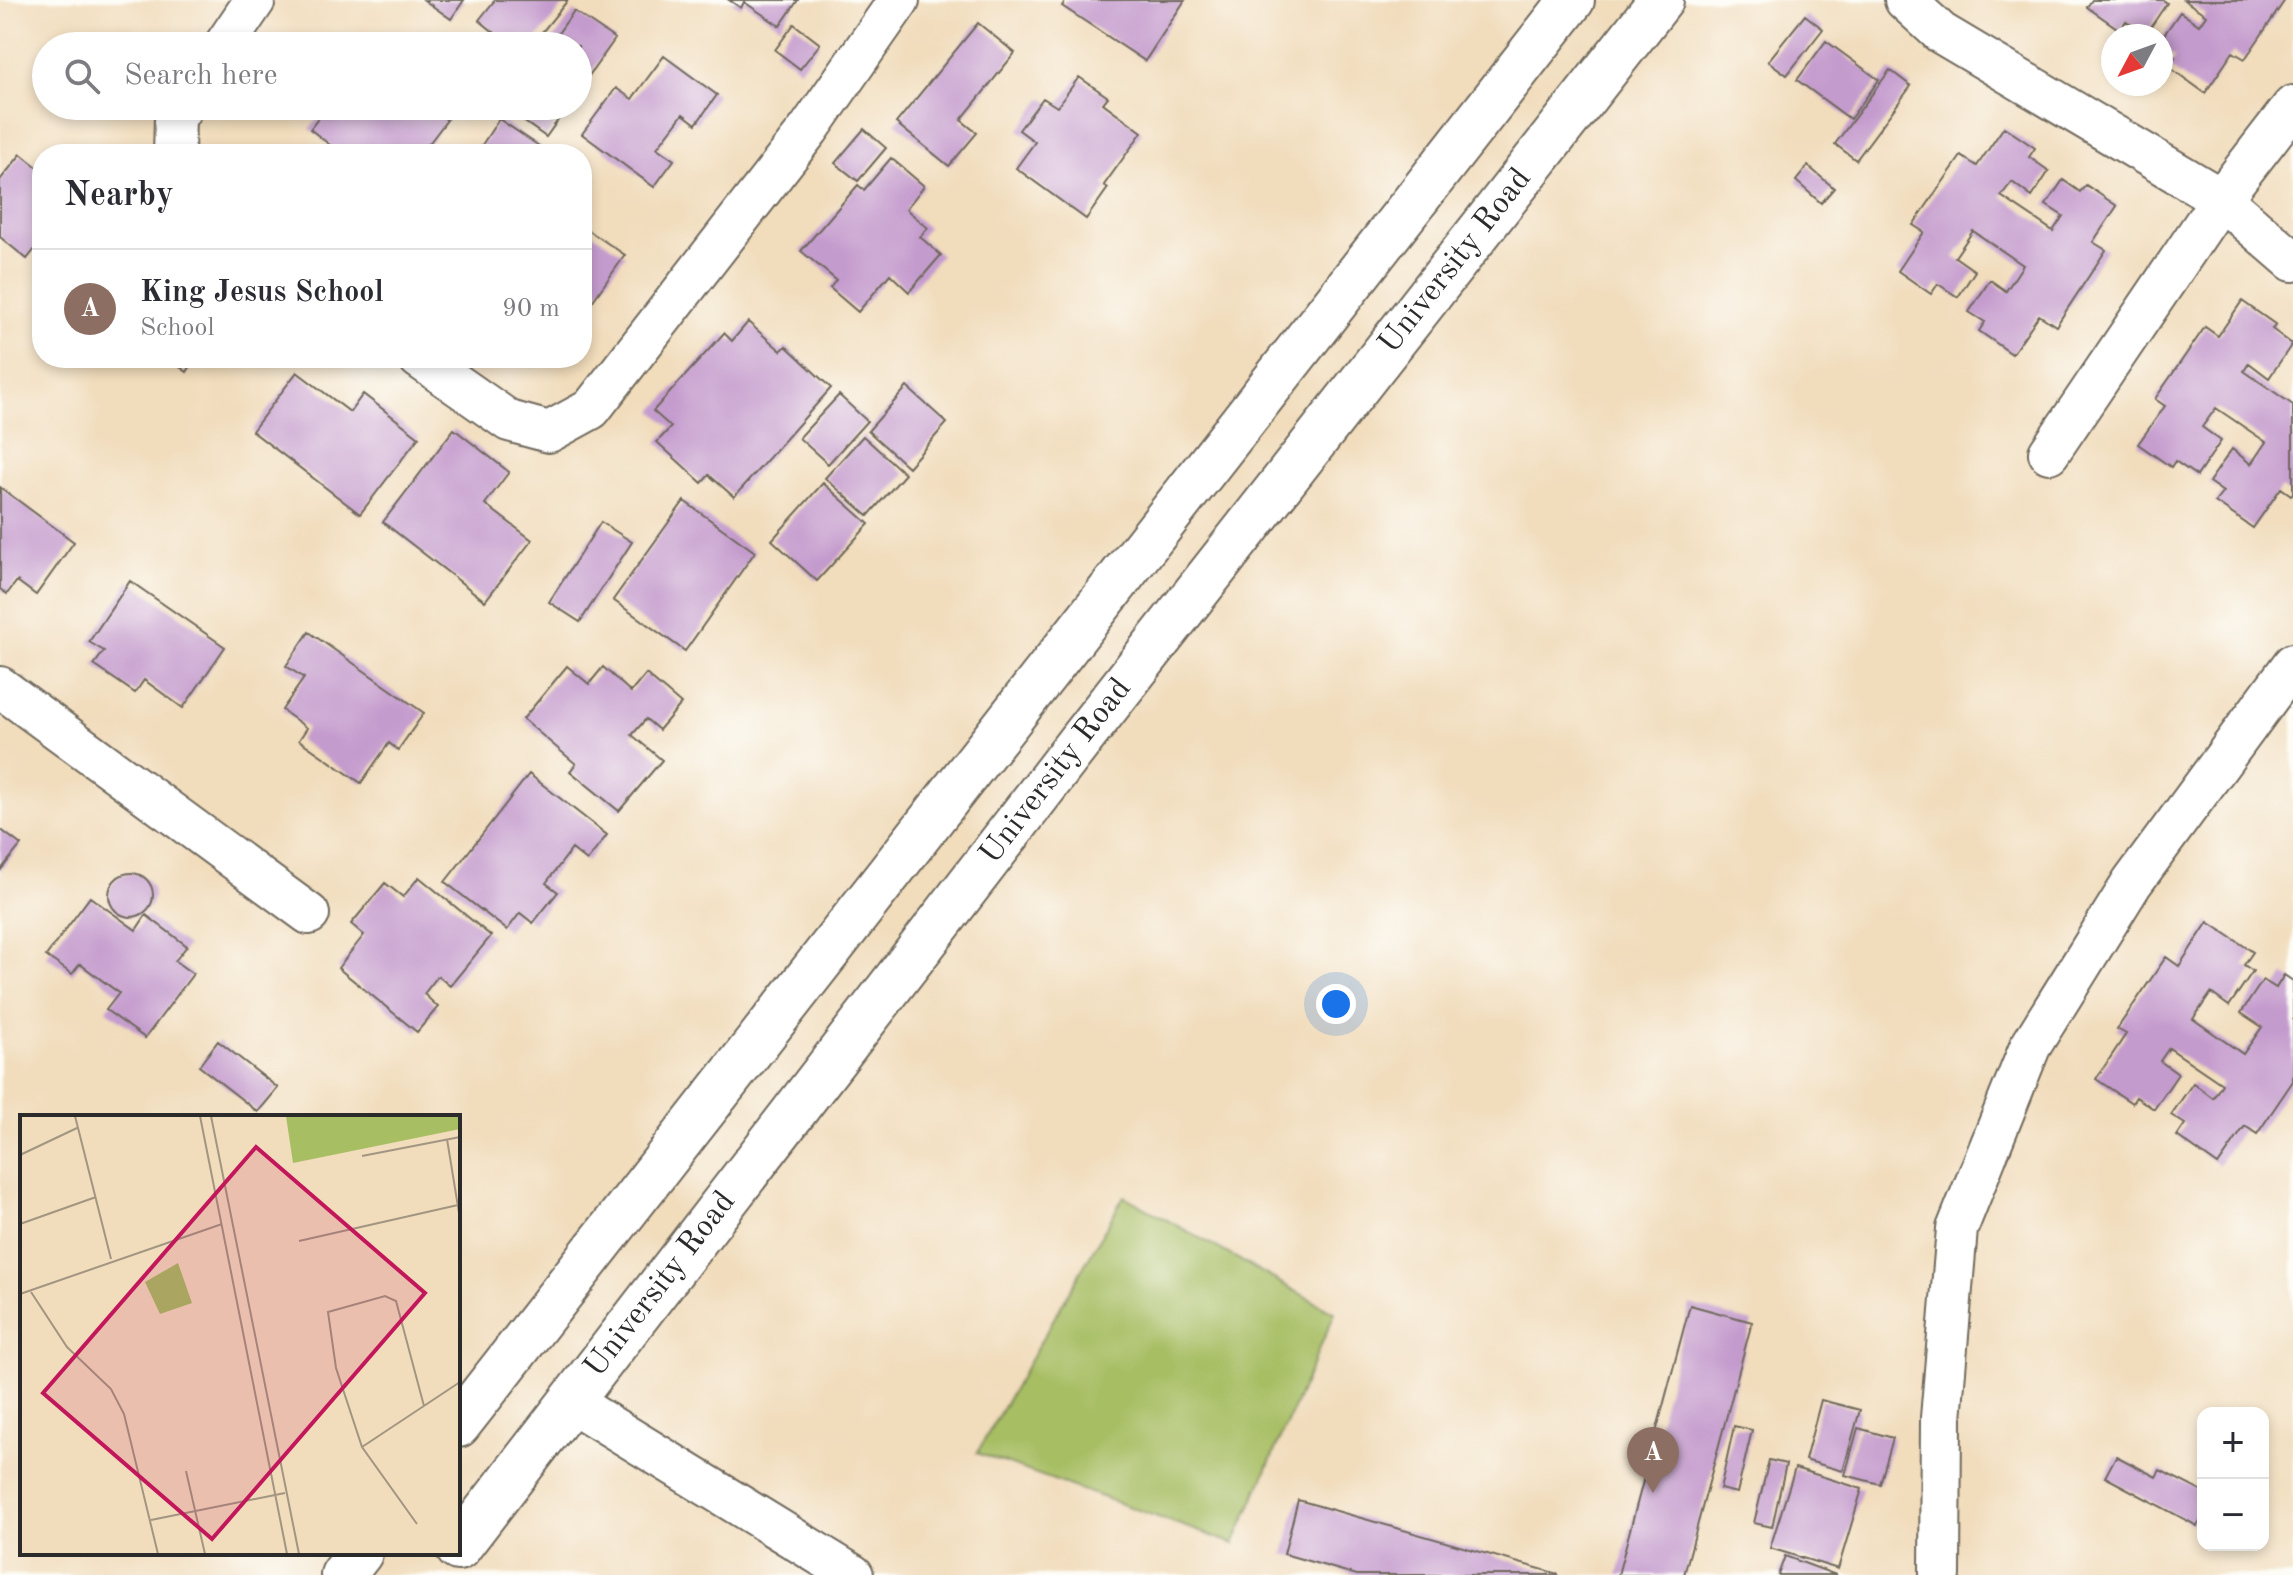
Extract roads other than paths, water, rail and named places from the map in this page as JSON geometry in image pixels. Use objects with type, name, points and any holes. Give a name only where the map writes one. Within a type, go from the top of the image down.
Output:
[{"type":"highway","points":[[460,1422],[1572,0]]},
{"type":"highway","name":"University Road","points":[[460,1546],[1082,738],[1661,0]]},
{"type":"highway","points":[[343,1575],[358,1555]]},
{"type":"highway","name":"University Road","points":[[438,1575],[453,1555]]},
{"type":"street","points":[[233,32],[255,0]]},
{"type":"street","points":[[433,368],[509,421],[549,432],[591,409],[809,129],[899,0]]},
{"type":"street","points":[[1905,0],[1941,33],[2221,199],[2293,261]]},
{"type":"street","points":[[2049,453],[2221,199],[2293,106]]},
{"type":"street","points":[[174,144],[175,120]]},
{"type":"street","points":[[1940,1575],[1941,1418],[1957,1229],[2030,1047],[2132,883],[2293,664]]},
{"type":"street","points":[[0,687],[309,914]]},
{"type":"street","points":[[571,1402],[853,1575]]},
{"type":"place","name":"King Jesus School","points":[[1653,1493]]}]
